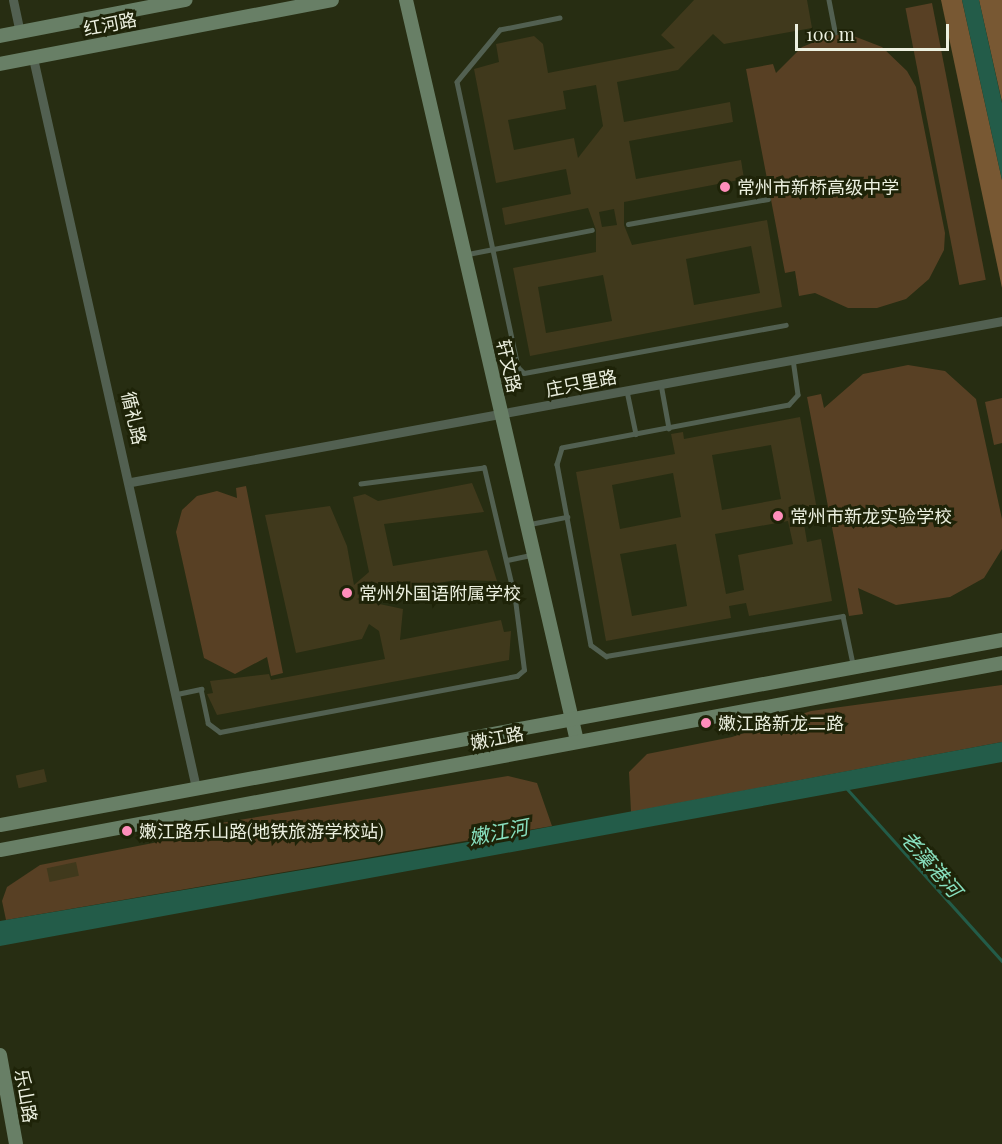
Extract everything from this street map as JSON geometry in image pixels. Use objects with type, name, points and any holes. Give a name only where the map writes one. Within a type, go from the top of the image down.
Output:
[{"type":"main road","name":"红河路","points":[[0,36],[186,0]]},
{"type":"main road","name":"红河路","points":[[0,64],[332,0]]},
{"type":"main road","name":"轩文路","points":[[406,0],[577,741]]},
{"type":"main road","name":"嫩江路","points":[[0,825],[1002,640]]},
{"type":"main road","name":"嫩江路","points":[[0,850],[1002,663]]},
{"type":"main road","name":"乐山路","points":[[0,1055],[16,1144]]},
{"type":"street","points":[[13,0],[20,32]]},
{"type":"street","name":"循礼路","points":[[33,58],[131,482],[196,788]]},
{"type":"street","name":"庄只里路","points":[[131,482],[502,416],[1002,321]]},
{"type":"lane","points":[[829,0],[835,32]]},
{"type":"lane","points":[[560,18],[500,30],[457,82],[518,367],[524,373],[786,325]]},
{"type":"lane","points":[[628,224],[768,199]]},
{"type":"lane","points":[[464,255],[592,230]]},
{"type":"lane","points":[[793,359],[798,395],[789,405],[562,448],[557,464],[567,517],[595,652],[606,656],[843,616],[854,668]]},
{"type":"lane","points":[[661,384],[669,428]]},
{"type":"lane","points":[[627,391],[636,434]]},
{"type":"lane","points":[[177,694],[201,689],[208,723],[220,732],[517,676],[525,662],[507,560],[484,468],[361,484]]},
{"type":"lane","points":[[528,525],[567,517]]},
{"type":"lane","points":[[507,560],[535,554]]},
{"type":"shaded area","points":[[941,0],[962,0],[1002,180],[1002,288]]},
{"type":"shaded area","points":[[962,0],[979,0],[1002,103],[1002,180]]},
{"type":"shaded area","points":[[979,0],[1002,0],[1002,102]]},
{"type":"shaded area","points":[[932,3],[986,280],[959,285],[905,8]]},
{"type":"shaded area","points":[[832,35],[851,35],[882,47],[907,71],[916,87],[945,233],[944,250],[929,279],[906,299],[877,308],[848,308],[815,293],[799,296],[795,271],[785,273],[746,69],[773,64],[776,73],[802,47]]},
{"type":"shaded area","points":[[908,365],[945,371],[976,399],[1002,519],[1002,549],[984,578],[950,597],[896,605],[858,588],[863,614],[849,616],[807,397],[821,394],[824,408],[863,374]]},
{"type":"shaded area","points":[[1002,398],[1002,443],[994,445],[985,402]]},
{"type":"shaded area","points":[[246,486],[283,673],[271,676],[267,657],[235,674],[204,658],[176,532],[182,510],[197,496],[217,491],[237,498],[236,488]]},
{"type":"shaded area","points":[[1002,685],[1002,742],[631,812],[629,772],[647,754],[732,737],[811,711]]},
{"type":"shaded area","points":[[1002,742],[1002,762],[0,946],[0,921],[462,843]]},
{"type":"shaded area","points":[[508,776],[537,783],[552,826],[6,920],[2,901],[7,887],[40,865],[153,843],[214,824]]},
{"type":"building","points":[[694,0],[807,0],[812,28],[724,44],[713,34],[678,70],[617,82],[624,122],[730,102],[733,122],[629,141],[636,179],[741,160],[744,179],[624,202],[624,225],[632,245],[767,220],[782,307],[530,356],[513,268],[596,252],[596,230],[588,208],[505,225],[502,208],[571,194],[566,169],[496,183],[474,69],[499,62],[496,44],[534,36],[543,44],[548,73],[675,48],[661,35]],"holes":[[[596,85],[603,126],[578,158],[574,138],[514,150],[508,120],[566,109],[563,91]],[[614,209],[617,225],[602,227],[599,212]],[[751,246],[760,293],[694,305],[686,259]],[[603,275],[612,321],[546,333],[538,287]]]},
{"type":"building","points":[[800,417],[818,515],[803,518],[807,542],[821,539],[832,601],[749,616],[746,603],[729,606],[731,618],[606,641],[576,472],[675,454],[671,434],[683,432],[684,439]],"holes":[[[771,445],[781,499],[722,510],[712,455]],[[673,473],[681,517],[620,529],[612,485]],[[788,521],[793,544],[738,555],[744,590],[726,594],[715,534]],[[676,544],[687,606],[632,616],[620,554]]]},
{"type":"building","points":[[472,483],[484,512],[384,524],[393,566],[487,550],[497,581],[455,580],[356,599],[403,609],[400,640],[501,620],[504,632],[511,631],[509,660],[217,715],[207,694],[213,693],[210,681],[269,674],[271,680],[385,659],[379,631],[369,624],[362,639],[296,653],[265,515],[330,506],[347,546],[354,585],[369,572],[353,497],[365,494],[378,501]]},
{"type":"building","points":[[44,769],[47,782],[19,788],[16,776]]},
{"type":"building","points":[[76,862],[79,876],[50,882],[47,868]]},
{"type":"waterway","name":"老藻港河","points":[[847,789],[1002,961]]},
{"type":"place","name":"常州市新桥高级中学","points":[[725,187]]},
{"type":"place","name":"常州市新龙实验学校","points":[[778,516]]},
{"type":"place","name":"常州外国语附属学校","points":[[347,593]]},
{"type":"place","name":"嫩江路新龙二路","points":[[706,723]]},
{"type":"place","name":"嫩江路乐山路(地铁旅游学校站)","points":[[127,831]]},
{"type":"water label","name":"嫩江河","points":[[498,831]]}]
